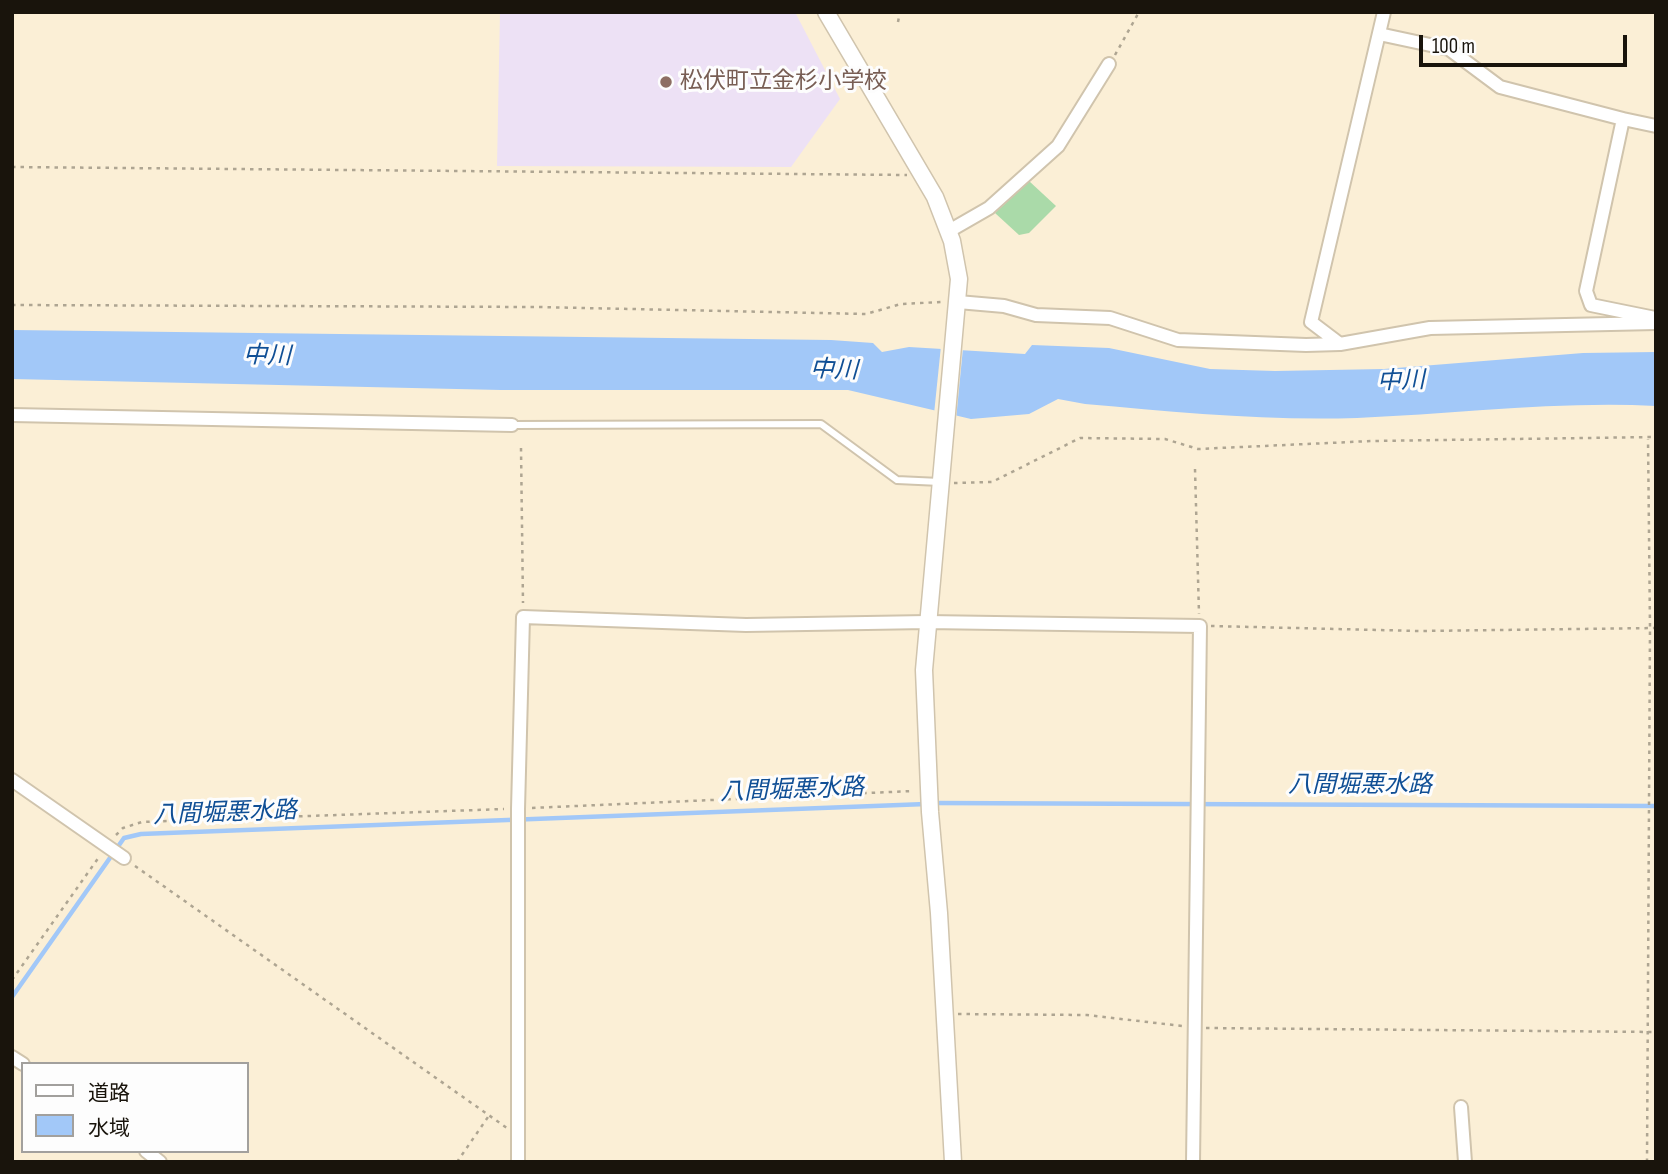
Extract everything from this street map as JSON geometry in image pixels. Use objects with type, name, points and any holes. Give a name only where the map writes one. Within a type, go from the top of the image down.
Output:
[{"type":"street","points":[[826,12],[921,173],[949,231],[956,256],[958,304],[927,622],[924,694],[953,1162]]},
{"type":"street","points":[[1340,344],[1311,322],[1384,12]]},
{"type":"street","points":[[1380,34],[1449,49],[1500,87],[1656,126]]},
{"type":"street","points":[[949,231],[989,208],[1058,146],[1109,64]]},
{"type":"street","points":[[1623,119],[1586,291],[1591,305],[1656,320]]},
{"type":"street","points":[[958,304],[1004,306],[1036,316],[1110,318],[1178,340],[1340,344],[1430,328],[1656,320]]},
{"type":"street","points":[[12,415],[512,425]]},
{"type":"street","points":[[518,1162],[518,808],[523,617],[746,625],[927,622],[1200,626],[1193,1162]]},
{"type":"street","points":[[12,780],[124,858]]},
{"type":"street","points":[[1461,1107],[1465,1162]]},
{"type":"lane","points":[[512,425],[821,424],[897,480],[940,480]]},
{"type":"path","points":[[898,22],[900,12]]},
{"type":"path","points":[[1109,64],[1139,12]]},
{"type":"path","points":[[12,167],[892,178],[921,173]]},
{"type":"path","points":[[12,305],[537,307],[866,314],[901,304],[958,304]]},
{"type":"path","points":[[940,480],[992,482],[1080,438],[1164,439],[1198,449],[1372,441],[1656,437]]},
{"type":"path","points":[[1647,1162],[1650,628],[1648,439]]},
{"type":"path","points":[[521,448],[523,617]]},
{"type":"path","points":[[1195,469],[1200,626],[1420,631],[1656,628]]},
{"type":"path","points":[[12,980],[106,846],[124,828],[142,822],[929,792]]},
{"type":"path","points":[[124,858],[518,1136]]},
{"type":"path","points":[[945,1014],[1087,1015],[1194,1028],[1656,1032]]},
{"type":"path","points":[[457,1162],[488,1117]]},
{"type":"shaded area","name":"松伏町立金杉小学校","points":[[500,12],[795,12],[840,99],[791,167],[497,166]]},
{"type":"green space","points":[[1029,181],[1056,206],[1029,233],[1019,235],[995,213]]},
{"type":"water","name":"中川","points":[[12,330],[831,340],[873,343],[882,352],[909,347],[1025,354],[1032,345],[1109,348],[1210,369],[1275,371],[1384,369],[1583,353],[1656,352],[1656,406],[1581,405],[1357,418],[1289,418],[1153,410],[1058,399],[1029,414],[971,419],[848,390],[501,390],[12,379]]},
{"type":"pier","points":[[941,346],[963,348],[956,420],[934,414]]},
{"type":"waterway","name":"八間堀悪水路","points":[[935,803],[1656,806]]},
{"type":"waterway","name":"八間堀悪水路","points":[[12,997],[124,838],[141,834],[926,804]]},
{"type":"place","name":"松伏町立金杉小学校","points":[[666,82]]}]
